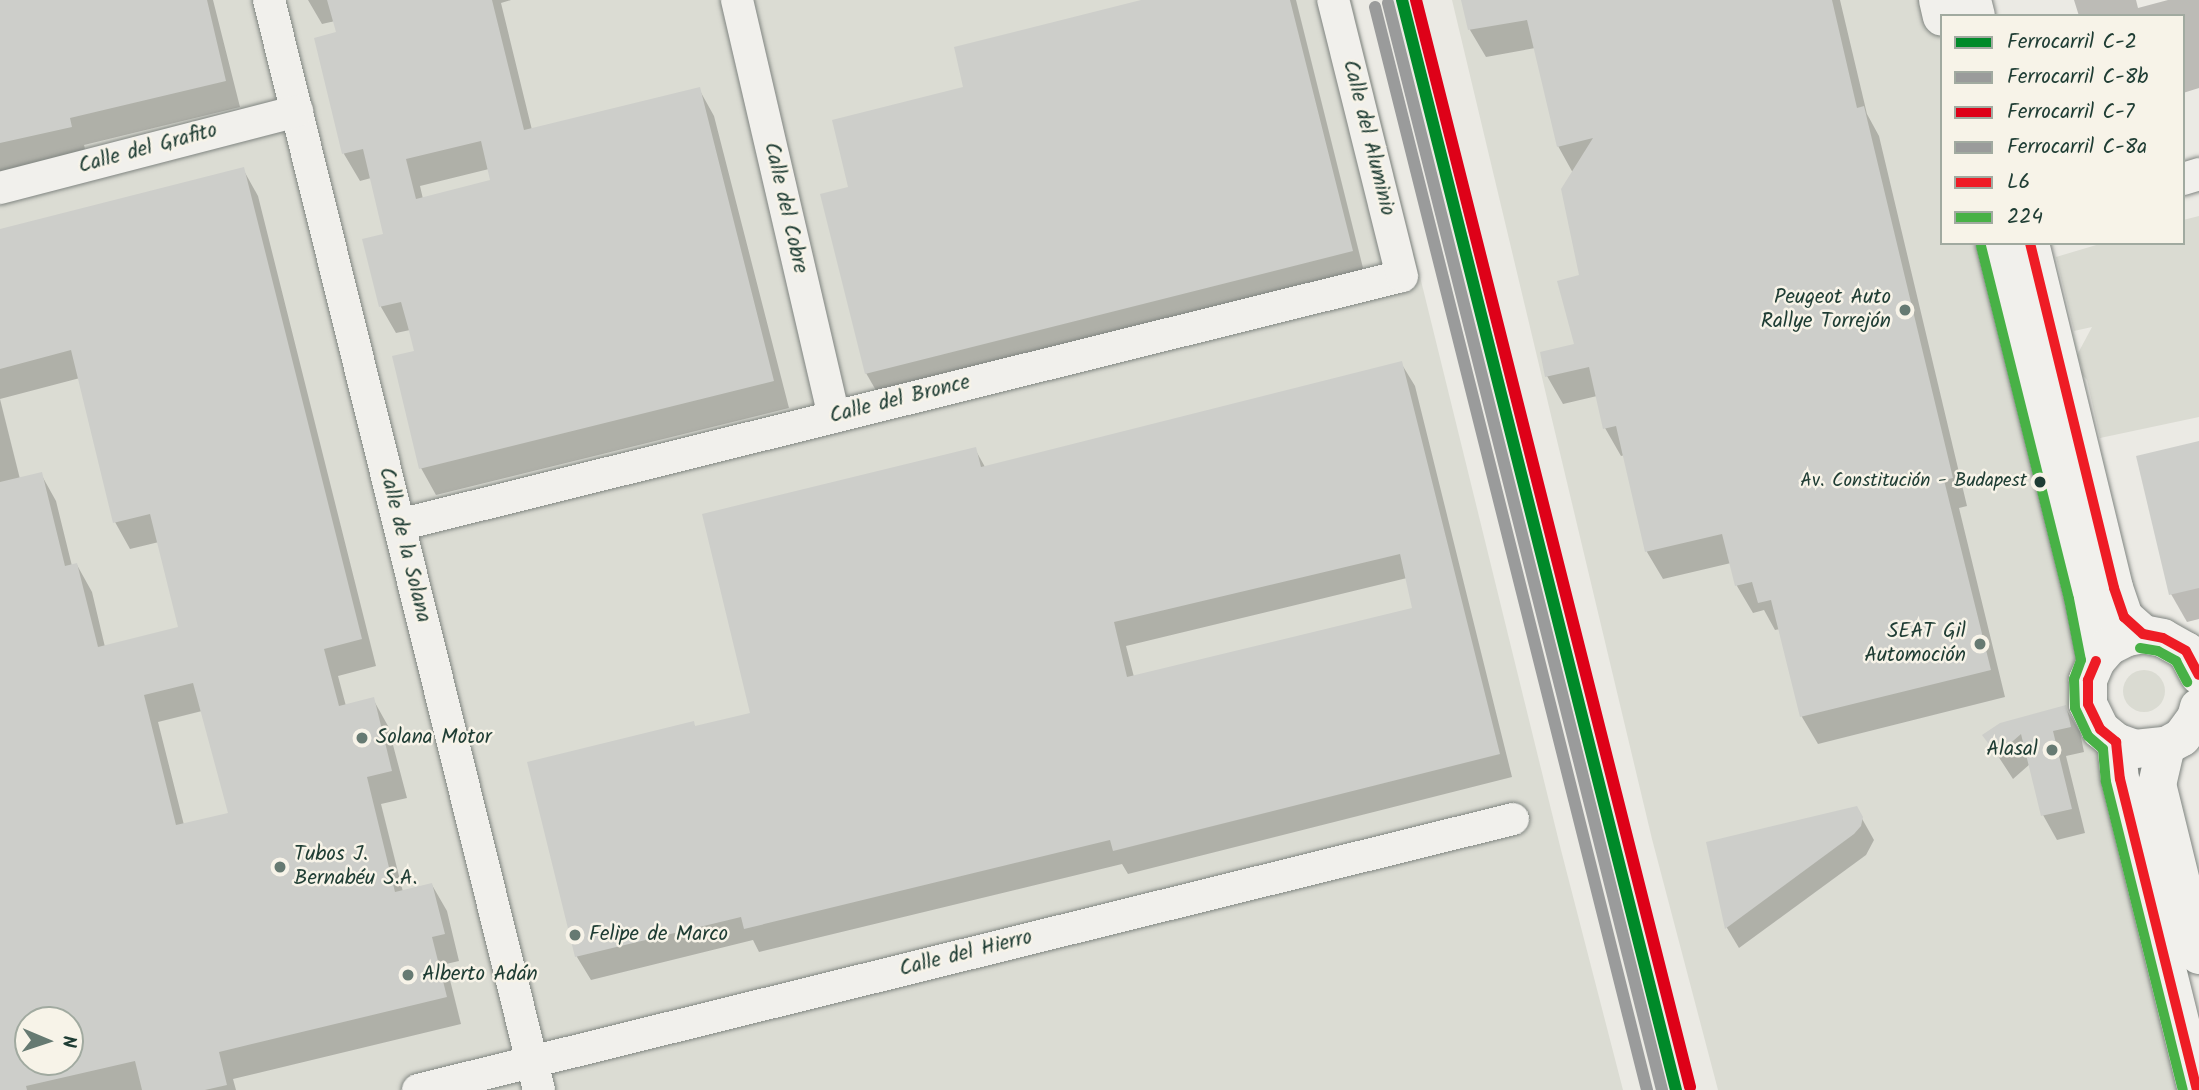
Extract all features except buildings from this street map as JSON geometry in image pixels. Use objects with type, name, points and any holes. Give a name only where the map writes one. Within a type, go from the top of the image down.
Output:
[{"type":"main road","points":[[1995,245],[2083,596],[2096,661]]},
{"type":"main road","points":[[2030,245],[2114,588],[2124,617],[2143,634]]},
{"type":"main road","points":[[2198,669],[2186,651],[2163,638],[2143,634],[2127,637],[2109,646],[2096,661],[2088,680],[2088,704],[2100,729],[2116,742],[2134,750],[2166,746],[2182,737],[2196,718],[2199,707]]},
{"type":"main road","points":[[2116,742],[2120,779],[2197,1090]]},
{"type":"main road","points":[[2166,746],[2157,784],[2199,955]]},
{"type":"street","name":"Calle de la Solana","points":[[270,0],[536,1076]]},
{"type":"street","name":"Calle del Cobre","points":[[737,0],[834,417]]},
{"type":"street","name":"Calle del Aluminio","points":[[1334,0],[1402,276]]},
{"type":"street","name":"Calle del Grafito","points":[[0,188],[297,111]]},
{"type":"street","name":"Calle del Bronce","points":[[399,525],[1402,276]]},
{"type":"street","name":"Calle del Hierro","points":[[418,1090],[536,1076],[1513,819]]},
{"type":"shaded area","points":[[0,0],[1352,0],[1561,850],[1623,1090],[0,1090]]},
{"type":"shaded area","points":[[1452,0],[1938,0],[1941,14],[1940,245],[1995,245],[2197,1090],[1718,1090],[1652,839]]},
{"type":"shaded area","points":[[2199,216],[2199,417],[2100,438],[2087,380],[2080,372],[2082,368],[2077,355],[2092,327],[2074,331],[2056,257],[2096,245],[2185,245],[2185,220]]},
{"type":"shaded area","points":[[2144,670],[2159,676],[2165,691],[2159,706],[2144,712],[2129,706],[2123,691],[2129,676]]},
{"type":"rail line","name":"C-2","points":[[1402,0],[1676,1090]]},
{"type":"rail line","name":"C-7","points":[[1416,0],[1690,1087]]},
{"type":"rail line","name":"C-8b","points":[[1388,3],[1662,1090]]},
{"type":"rail line","name":"C-8a","points":[[1375,7],[1647,1090]]},
{"type":"transit line","name":"L6","points":[[2030,245],[2114,588],[2124,617],[2143,634],[2163,638],[2186,651],[2199,675]]},
{"type":"transit line","name":"224","points":[[1981,246],[2069,599],[2081,660],[2074,679],[2075,708],[2088,736],[2103,749],[2106,782],[2183,1090]]},
{"type":"transit line","name":"224","points":[[2140,648],[2158,651],[2176,661],[2187,682]]},
{"type":"transit line","name":"L6","points":[[2096,661],[2088,680],[2088,704],[2100,729],[2116,742]]},
{"type":"transit line","name":"L6","points":[[2116,742],[2120,779],[2197,1090]]},
{"type":"place","name":"Peugeot Auto Rallye Torrejón","points":[[1905,310]]},
{"type":"place","name":"Av. Constitución - Budapest","points":[[2040,482]]},
{"type":"place","name":"SEAT Gil Automoción","points":[[1980,644]]},
{"type":"place","name":"Solana Motor","points":[[362,738]]},
{"type":"place","name":"Alasal","points":[[2052,750]]},
{"type":"place","name":"Tubos J. Bernabéu S.A.","points":[[280,867]]},
{"type":"place","name":"Felipe de Marco","points":[[575,935]]},
{"type":"place","name":"Alberto Adán","points":[[408,975]]}]
